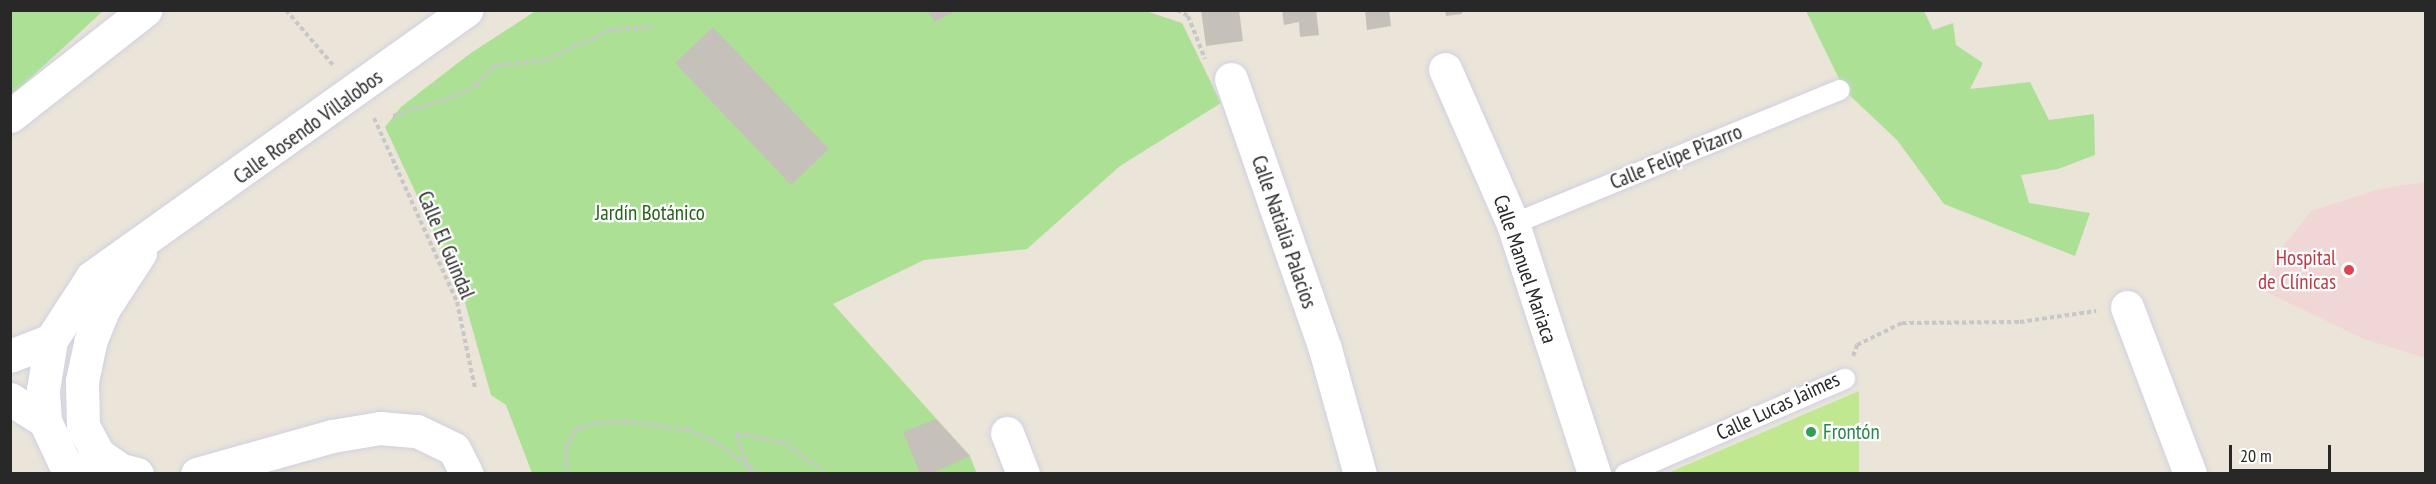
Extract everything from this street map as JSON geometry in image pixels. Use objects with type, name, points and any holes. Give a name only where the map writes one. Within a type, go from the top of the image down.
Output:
[{"type":"main road","points":[[10,116],[145,10]]},
{"type":"main road","name":"Calle Rosendo Villalobos","points":[[79,474],[64,462],[45,421],[43,390],[51,340],[92,278],[147,241],[467,10]]},
{"type":"main road","name":"Calle Manuel Mariaca","points":[[1445,69],[1512,224],[1584,471]]},
{"type":"main road","name":"Calle Natialia Palacios","points":[[1231,80],[1325,349],[1360,474]]},
{"type":"main road","name":"Calle Rosendo Villalobos","points":[[137,474],[121,470],[98,454],[83,426],[82,381],[90,342],[104,308],[147,241]]},
{"type":"main road","points":[[2127,307],[2190,474]]},
{"type":"main road","points":[[10,356],[51,340]]},
{"type":"main road","points":[[10,399],[45,421]]},
{"type":"main road","points":[[197,474],[332,436],[380,428],[417,430],[454,449],[467,474]]},
{"type":"main road","points":[[1006,433],[1023,474]]},
{"type":"lane","name":"Calle Felipe Pizarro","points":[[1512,224],[1840,90]]},
{"type":"lane","name":"Calle Lucas Jaimes","points":[[1625,474],[1845,379]]},
{"type":"path","points":[[286,10],[337,70]]},
{"type":"path","points":[[1177,10],[1188,16],[1204,58],[1231,80]]},
{"type":"path","points":[[393,116],[452,98],[476,85],[494,66],[545,60],[611,30],[652,27]]},
{"type":"path","name":"Calle El Guindal","points":[[374,118],[457,302],[475,388]]},
{"type":"path","name":"Calle Lucas Jaimes","points":[[1845,379],[1857,345],[1902,323],[2020,322],[2127,307]]},
{"type":"path","points":[[567,474],[566,447],[576,430],[591,424],[624,421],[688,430],[713,441],[760,474]]},
{"type":"path","points":[[751,474],[736,433],[786,442],[826,474]]},
{"type":"shaded area","name":"Hospital de Clínicas","points":[[2425,182],[2425,358],[2364,339],[2262,290],[2281,249],[2311,211],[2380,189]]},
{"type":"green space","name":"Jardín Botánico","points":[[537,10],[1146,11],[1182,23],[1221,103],[1120,166],[1027,249],[924,260],[833,304],[970,456],[977,474],[532,473],[506,405],[491,395],[462,292],[385,127],[401,107],[468,55]]},
{"type":"green space","points":[[11,11],[103,11],[11,96]]},
{"type":"green space","points":[[1806,11],[1924,11],[1933,30],[1953,23],[1956,45],[1983,63],[1970,89],[2030,82],[2049,120],[2094,114],[2095,155],[2058,169],[2021,175],[2029,203],[2090,213],[2075,256],[1944,204],[1897,140],[1845,91]]},
{"type":"green space","name":"Frontón","points":[[1859,391],[1859,473],[1668,473]]},
{"type":"building","points":[[928,10],[958,10],[934,22]]},
{"type":"building","points":[[1201,10],[1239,10],[1243,41],[1206,46]]},
{"type":"building","points":[[1282,10],[1316,10],[1319,35],[1300,37],[1299,22],[1284,25]]},
{"type":"building","points":[[1365,10],[1389,10],[1391,26],[1367,30]]},
{"type":"building","points":[[1445,10],[1462,10],[1462,14],[1446,16]]},
{"type":"building","points":[[713,27],[829,149],[791,185],[675,63]]},
{"type":"building","points":[[936,419],[970,456],[930,474],[920,474],[903,432]]},
{"type":"place","name":"Hospital de Clínicas","points":[[2349,270]]},
{"type":"place","name":"Frontón","points":[[1811,432]]}]
